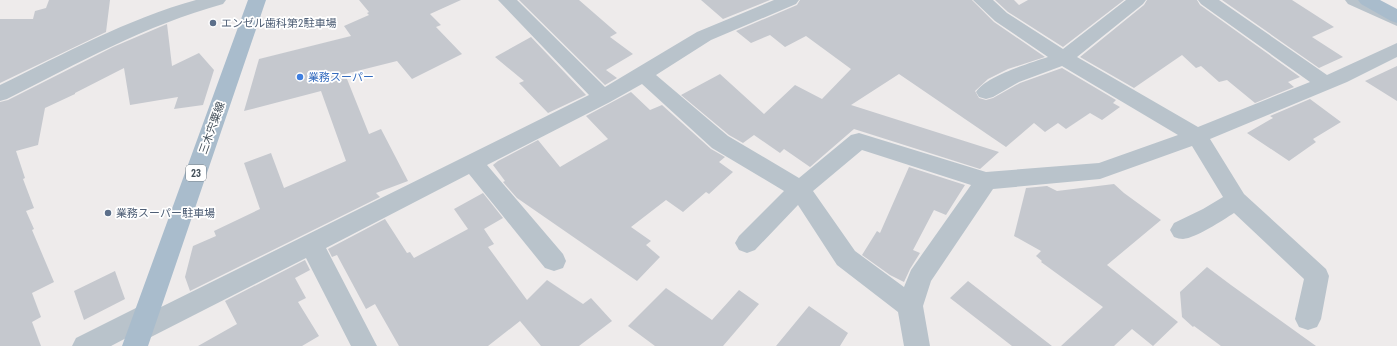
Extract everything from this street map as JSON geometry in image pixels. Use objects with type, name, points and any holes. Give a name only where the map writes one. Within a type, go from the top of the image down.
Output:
[{"type":"main road","name":"三木宍粟線","points":[[141,330],[257,0]]},
{"type":"main road","points":[[1367,0],[1397,17]]},
{"type":"street","points":[[0,94],[127,32],[170,14],[217,0]]},
{"type":"street","points":[[507,0],[602,97]]},
{"type":"street","points":[[85,346],[141,330],[602,97],[643,74],[704,36],[790,0]]},
{"type":"street","points":[[982,0],[1001,17],[1064,58],[1197,136],[1236,200],[1318,276],[1308,319]]},
{"type":"street","points":[[986,92],[1012,77],[1064,58],[1137,0]]},
{"type":"street","points":[[1207,0],[1325,83]]},
{"type":"street","points":[[1354,0],[1397,20]]},
{"type":"street","points":[[747,243],[800,189],[859,141],[986,181],[1100,171],[1197,136],[1325,83],[1397,49]]},
{"type":"street","points":[[643,74],[720,142],[800,189],[846,258],[910,306]]},
{"type":"street","points":[[472,162],[554,261]]},
{"type":"street","points":[[917,346],[910,306],[920,277],[986,181]]},
{"type":"street","points":[[1182,230],[1211,216],[1236,200]]},
{"type":"street","points":[[311,243],[364,346]]},
{"type":"building","points":[[49,0],[110,0],[106,32],[0,83],[0,19],[33,19],[35,11],[46,8]]},
{"type":"building","points":[[359,0],[461,0],[430,14],[441,25],[436,27],[462,54],[412,79],[397,61],[345,74],[369,134],[381,129],[408,181],[376,193],[380,197],[190,291],[185,277],[193,246],[216,236],[214,231],[260,209],[244,163],[271,153],[284,188],[346,161],[321,91],[244,111],[259,59],[351,36],[344,26],[369,15],[367,13],[369,12]]},
{"type":"building","points":[[519,0],[579,0],[617,33],[610,37],[633,54],[606,70],[617,78],[605,85]]},
{"type":"building","points":[[701,0],[770,0],[723,19]]},
{"type":"building","points":[[800,0],[972,0],[994,22],[1045,57],[1008,69],[988,79],[975,91],[979,98],[986,100],[993,98],[1020,83],[1062,68],[1116,100],[1113,103],[1120,107],[1102,120],[1090,113],[1066,129],[1058,123],[1045,132],[1034,123],[1006,147],[899,74],[851,105],[999,152],[980,169],[854,129],[810,167],[784,149],[780,153],[754,135],[743,143],[729,135],[681,95],[720,74],[764,114],[795,85],[822,99],[851,69],[806,36],[785,47],[770,35],[751,43],[736,31],[797,5]]},
{"type":"building","points":[[995,0],[1014,0],[1019,5],[1028,0],[1124,0],[1063,47],[1008,12]]},
{"type":"building","points":[[1147,0],[1197,0],[1200,5],[1300,77],[1288,82],[1294,87],[1255,103],[1227,80],[1219,82],[1201,66],[1196,68],[1182,55],[1134,88],[1080,57],[1144,5]]},
{"type":"building","points":[[1222,0],[1292,0],[1334,27],[1312,37],[1343,57],[1319,68]]},
{"type":"building","points":[[167,24],[172,66],[199,53],[214,70],[203,105],[174,109],[178,97],[130,105],[124,68],[45,108],[38,145],[16,151],[25,178],[23,179],[34,208],[26,211],[34,229],[32,230],[54,282],[32,293],[41,317],[32,322],[41,346],[0,346],[0,102],[8,100],[113,47]]},
{"type":"building","points":[[531,37],[586,95],[548,113],[519,83],[524,81],[495,57]]},
{"type":"building","points":[[1397,66],[1397,101],[1365,81]]},
{"type":"building","points":[[631,92],[650,110],[662,105],[711,149],[725,157],[719,162],[733,172],[709,194],[706,192],[683,212],[666,200],[631,227],[651,241],[646,245],[660,257],[637,281],[517,198],[503,182],[505,181],[493,165],[538,140],[560,167],[608,139],[586,116]]},
{"type":"building","points":[[1310,99],[1341,122],[1313,139],[1316,142],[1289,161],[1247,133],[1273,118],[1270,116]]},
{"type":"building","points":[[909,167],[965,185],[946,215],[934,210],[913,250],[920,253],[904,282],[890,275],[862,255],[877,231],[880,233]]},
{"type":"building","points":[[1114,184],[1161,220],[1107,265],[1178,322],[1153,346],[1132,329],[1114,346],[1061,346],[1103,307],[1041,262],[1042,261],[1036,256],[1041,251],[1014,236],[1026,188],[1047,186],[1057,191]]},
{"type":"building","points":[[483,193],[503,218],[484,229],[494,244],[488,247],[527,300],[547,280],[583,304],[591,298],[612,321],[579,346],[541,346],[520,321],[488,346],[399,346],[375,304],[366,309],[337,255],[332,257],[328,249],[385,219],[407,253],[410,252],[414,258],[468,229],[454,209]]},
{"type":"building","points":[[305,260],[310,270],[295,278],[306,298],[298,302],[319,336],[302,346],[198,346],[237,324],[225,301]]},
{"type":"building","points":[[1207,267],[1316,346],[1221,346],[1194,326],[1193,327],[1182,317],[1180,292]]},
{"type":"building","points":[[115,271],[125,299],[84,320],[74,291]]},
{"type":"building","points":[[968,281],[1052,346],[1012,346],[950,298]]},
{"type":"building","points":[[666,288],[712,320],[739,290],[759,304],[723,346],[655,346],[628,326]]},
{"type":"building","points":[[809,306],[848,333],[840,346],[776,346]]},
{"type":"place","name":"エンゼル歯科第2駐車場","points":[[213,23]]},
{"type":"place","name":"業務スーパー","points":[[300,77]]},
{"type":"place","name":"業務スーパー駐車場","points":[[108,213]]}]
